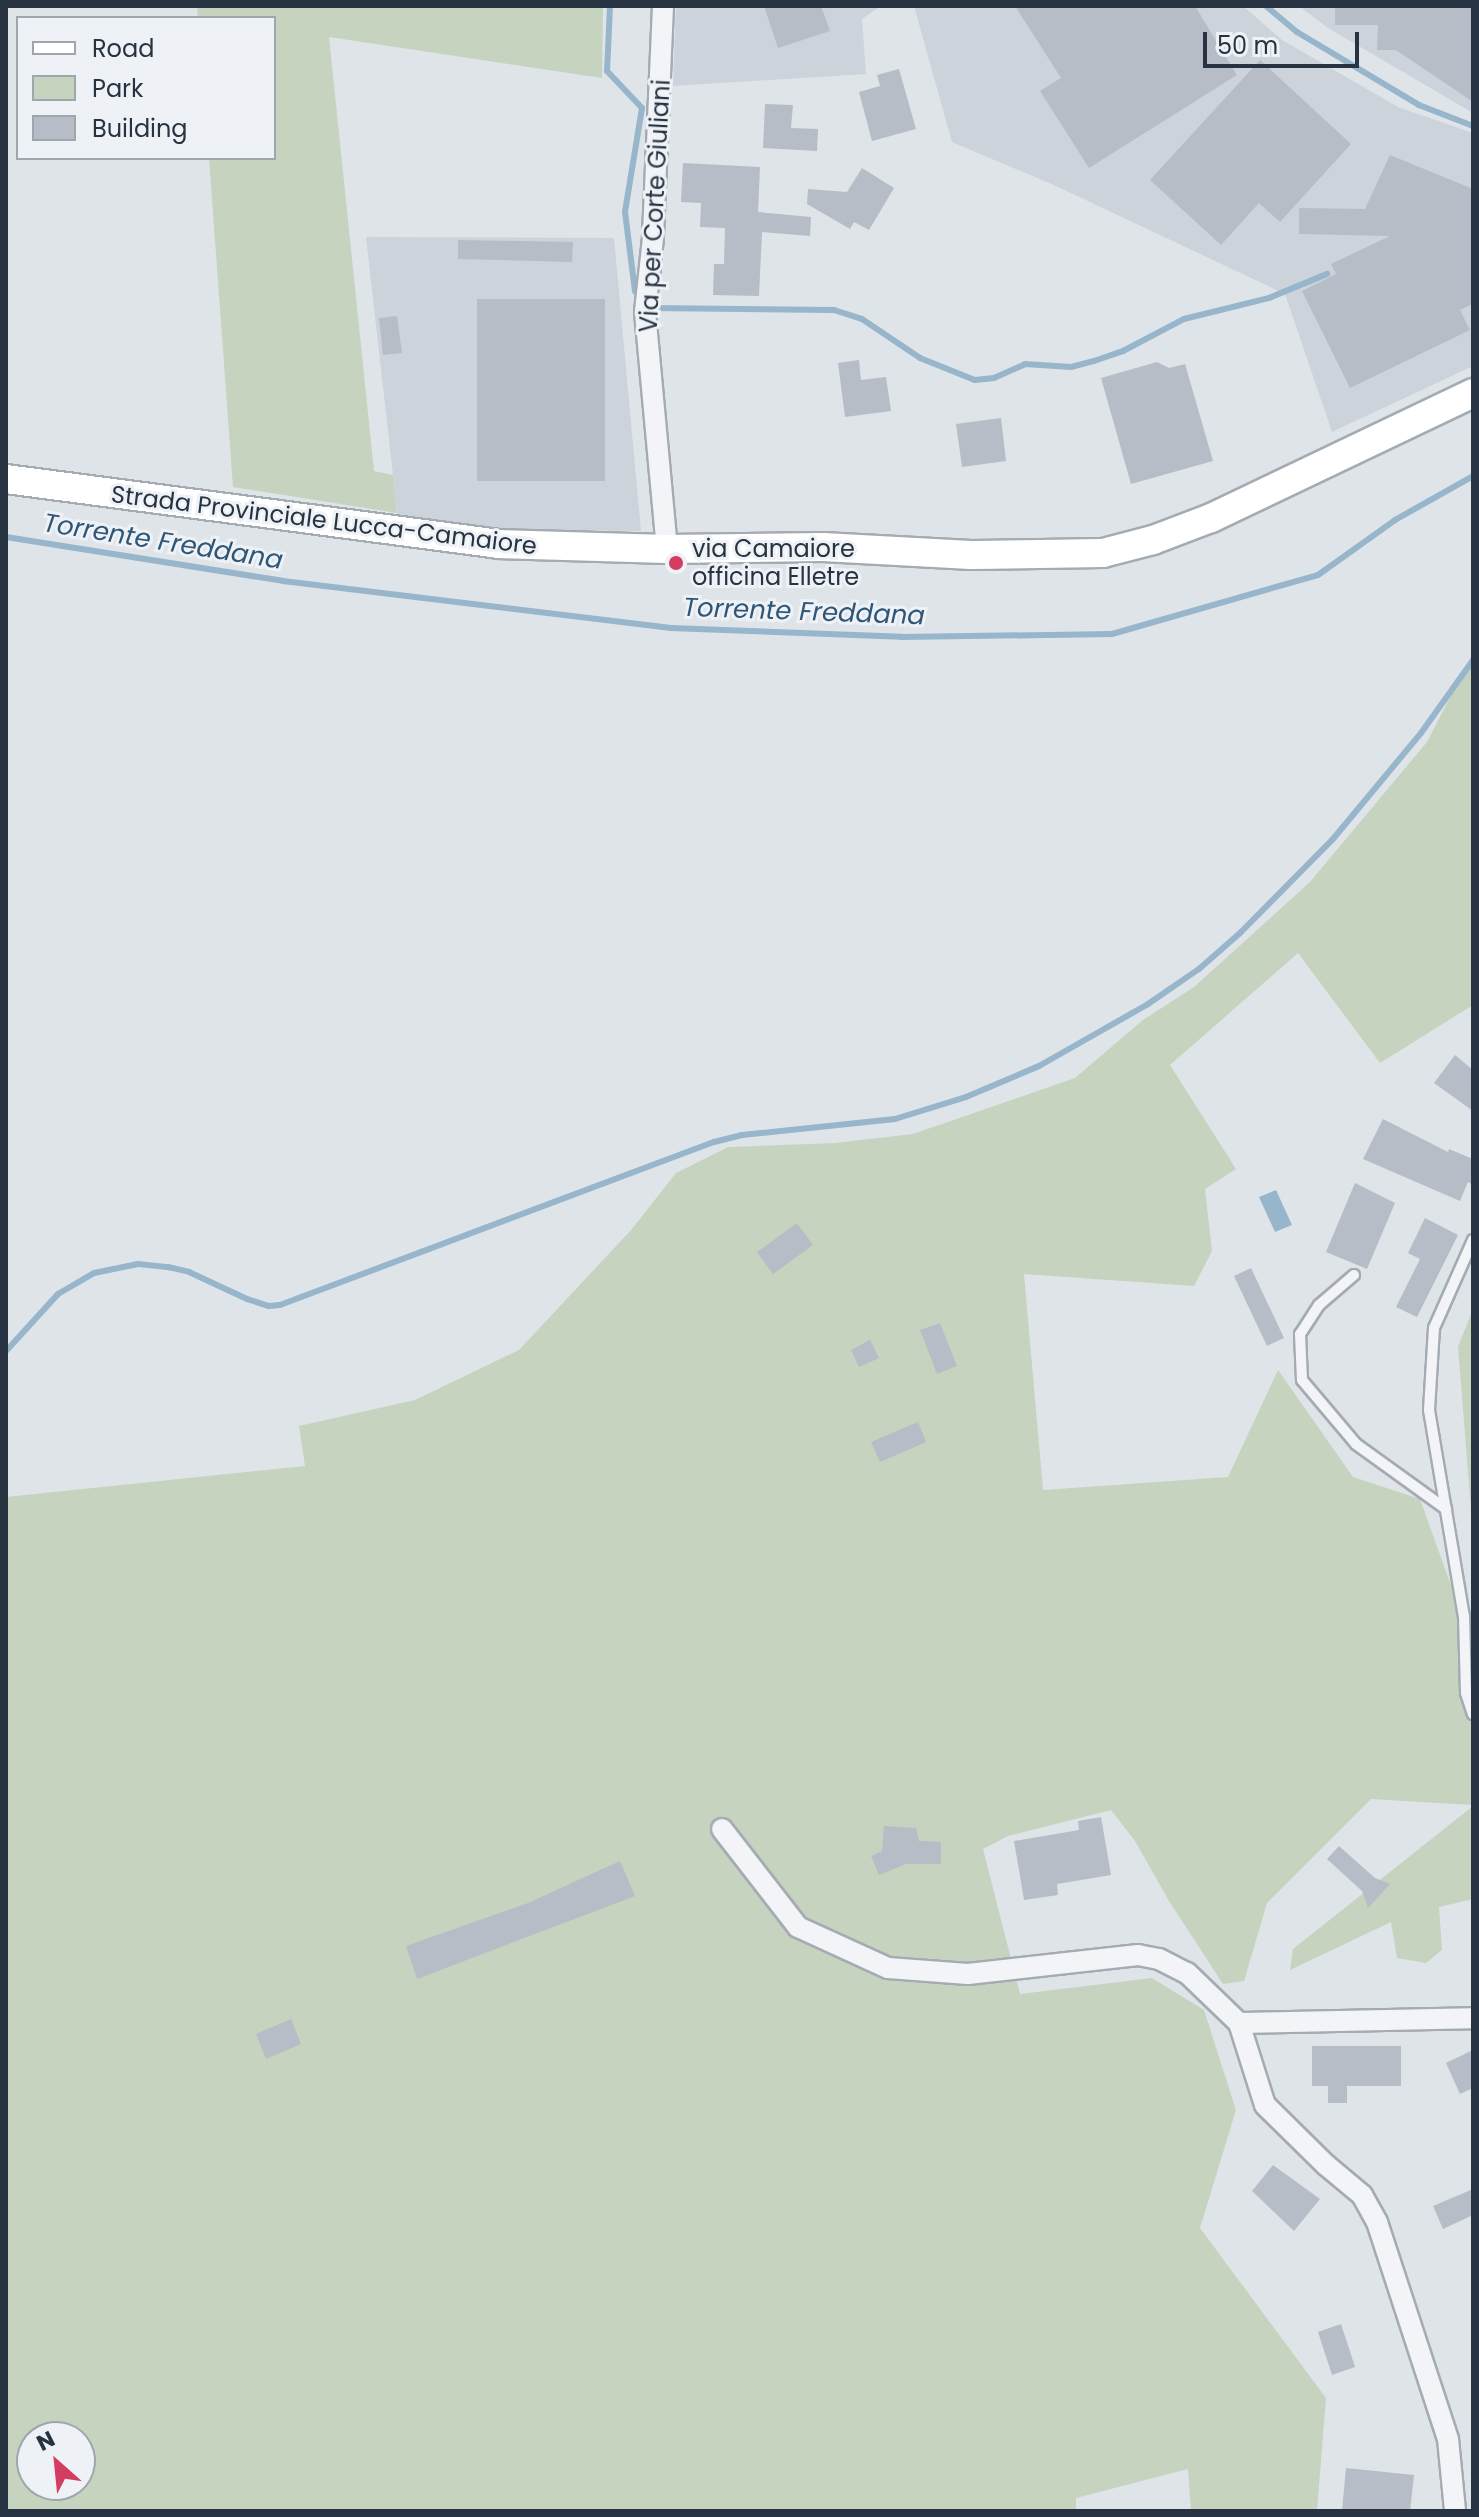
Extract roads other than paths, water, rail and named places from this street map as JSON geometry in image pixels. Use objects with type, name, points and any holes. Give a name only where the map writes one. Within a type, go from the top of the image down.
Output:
[{"type":"main road","name":"Strada Provinciale Lucca-Camaiore","points":[[6,479],[497,544],[667,549],[823,547],[971,555],[1103,553],[1153,540],[1211,518],[1473,393]]},
{"type":"street","name":"Via per Corte Giuliani","points":[[663,6],[653,229],[645,312],[667,549]]},
{"type":"street","points":[[722,1829],[798,1927],[888,1968],[968,1974],[1138,1955],[1159,1959],[1187,1973],[1239,2023],[1265,2105],[1326,2165],[1362,2195],[1377,2222],[1448,2439],[1455,2511]]},
{"type":"street","points":[[1239,2023],[1473,2018]]},
{"type":"lane","points":[[1473,1240],[1434,1328],[1429,1410],[1464,1616],[1466,1693],[1473,1714]]},
{"type":"lane","points":[[1354,1275],[1319,1305],[1300,1334],[1302,1380],[1356,1444],[1446,1509]]},
{"type":"water","points":[[1276,1190],[1292,1225],[1275,1232],[1259,1197]]},
{"type":"waterway","points":[[610,6],[607,71],[642,108],[625,212],[635,291]]},
{"type":"waterway","points":[[1266,6],[1297,32],[1419,105],[1473,126]]},
{"type":"waterway","points":[[650,308],[834,310],[862,319],[920,358],[975,380],[994,378],[1025,364],[1071,367],[1094,361],[1123,351],[1184,319],[1269,298],[1327,274]]},
{"type":"waterway","name":"Torrente Freddana","points":[[6,537],[283,581],[671,628],[901,637],[1112,634],[1318,575],[1395,520],[1473,476]]},
{"type":"waterway","points":[[6,1351],[58,1294],[94,1273],[138,1264],[168,1267],[189,1272],[247,1299],[269,1306],[280,1305],[714,1142],[742,1135],[895,1119],[966,1097],[1039,1066],[1148,1004],[1199,969],[1240,933],[1333,839],[1421,733],[1473,660]]},
{"type":"place","name":"via Camaiore officina Elletre","points":[[676,563]]}]
